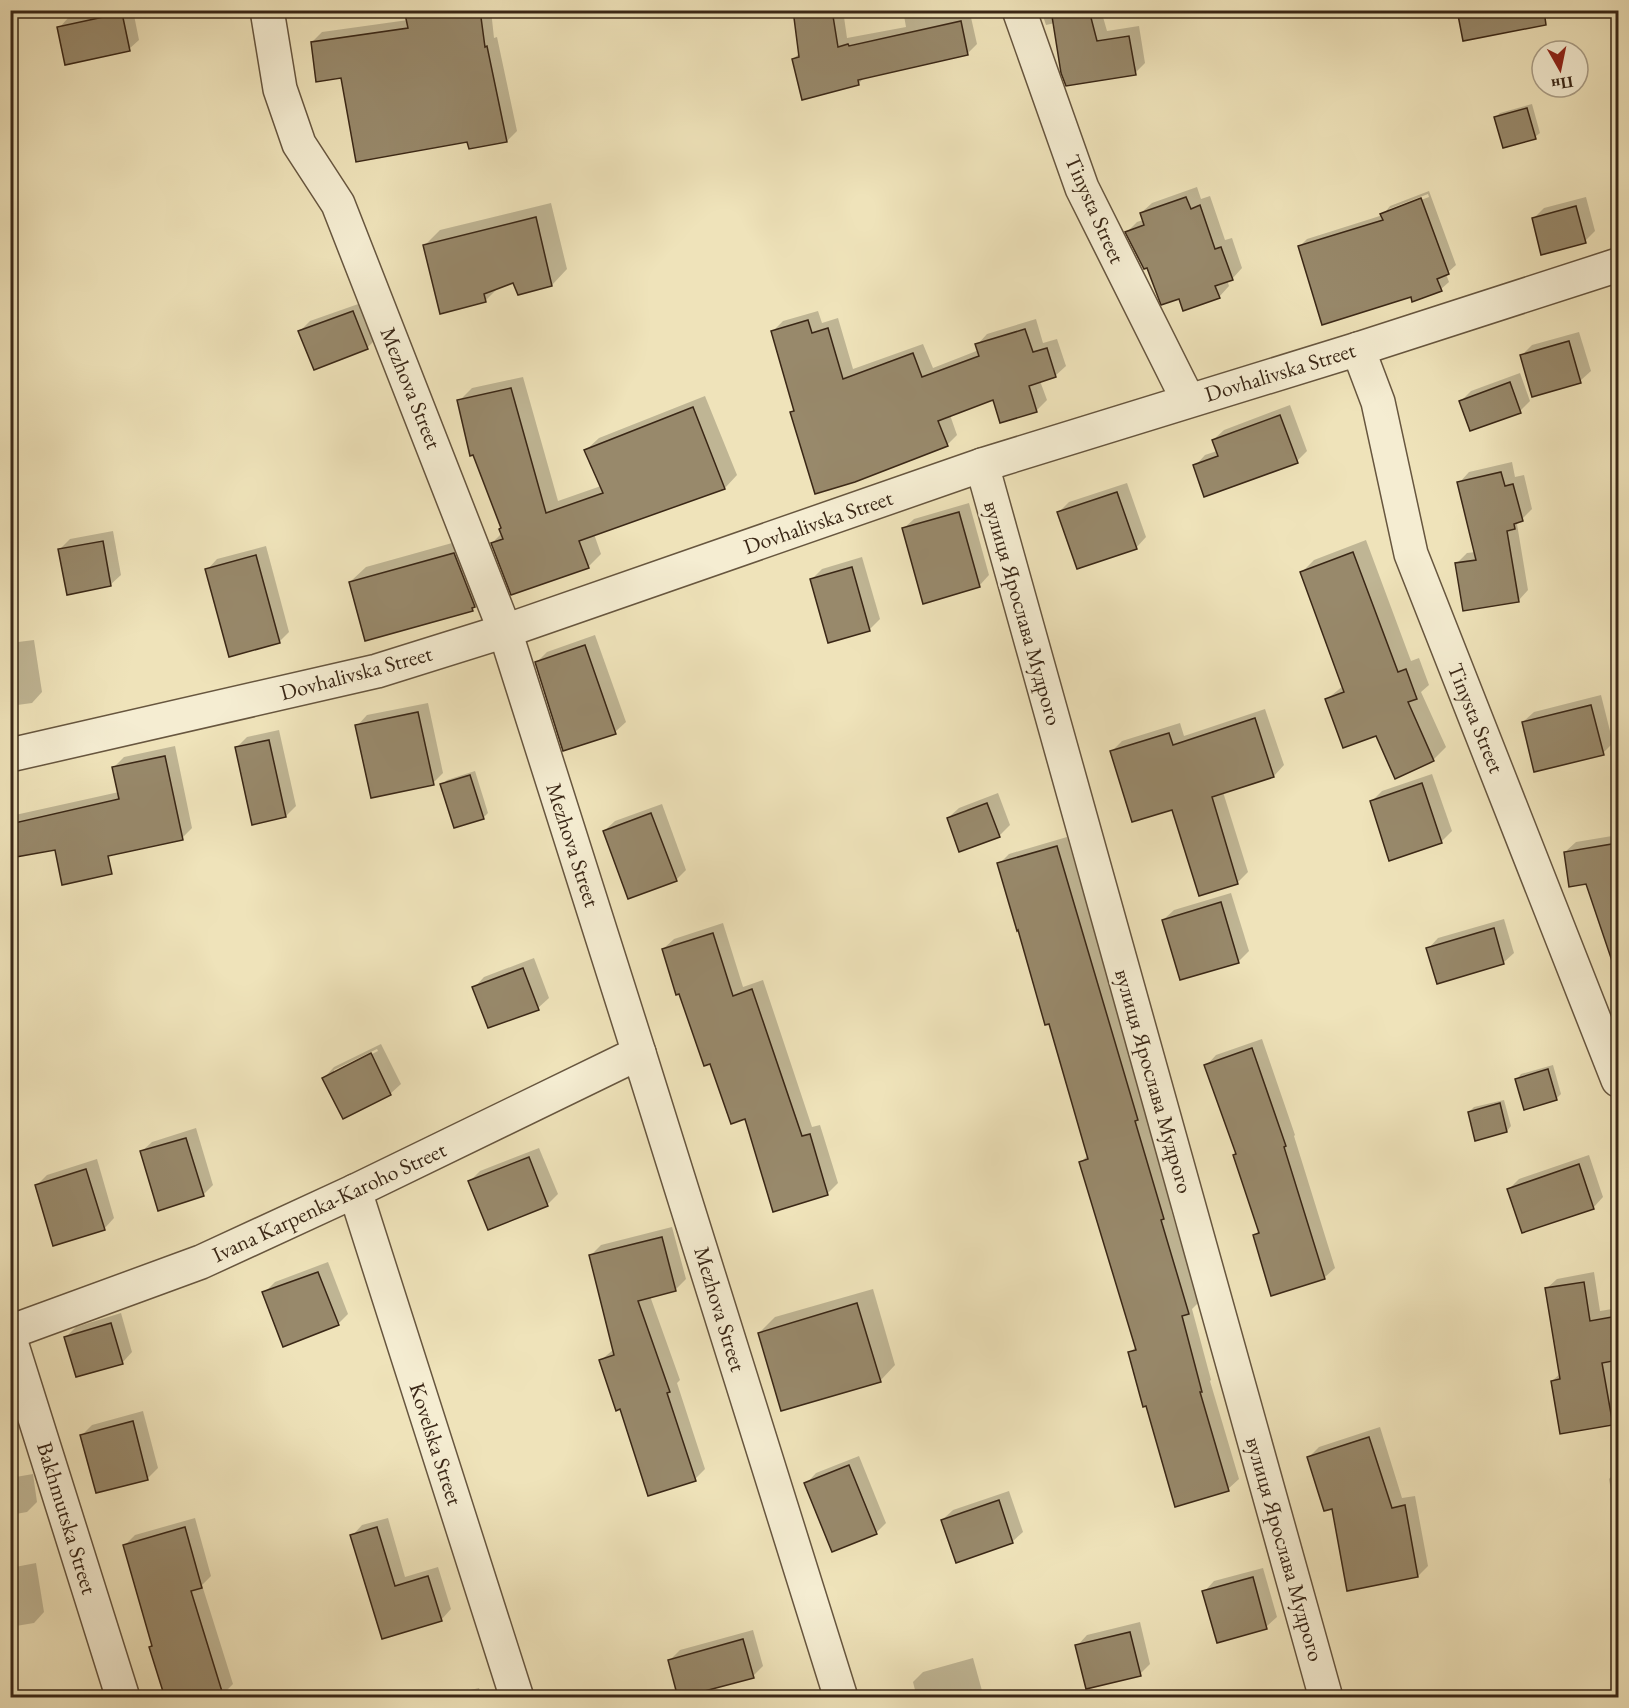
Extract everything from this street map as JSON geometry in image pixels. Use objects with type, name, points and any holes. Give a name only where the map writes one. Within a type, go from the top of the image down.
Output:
[{"type":"street","name":"Mezhova Street","points":[[267,10],[280,89],[299,144],[338,204],[505,631],[841,1698]]},
{"type":"street","name":"Tinysta Street","points":[[1019,10],[1082,188],[1188,400]]},
{"type":"street","name":"Dovhalivska Street","points":[[10,755],[377,671],[505,631],[982,465],[1358,349],[1618,265]]},
{"type":"street","name":"Tinysta Street","points":[[1358,349],[1378,402],[1411,554],[1618,1080]]},
{"type":"street","name":"вулиця Ярослава Мудрого","points":[[982,465],[1322,1696]]},
{"type":"street","name":"Ivana Karpenka-Karoho Street","points":[[10,1332],[201,1262],[355,1191],[639,1053]]},
{"type":"street","name":"Kovelska Street","points":[[355,1191],[517,1698]]},
{"type":"street","name":"Bakhmutska Street","points":[[10,1340],[123,1698]]},
{"type":"building","points":[[427,10],[480,10],[485,47],[487,46],[507,142],[469,149],[467,142],[356,162],[341,78],[316,82],[311,42],[408,28],[405,14]]},
{"type":"building","points":[[793,10],[832,10],[838,47],[961,21],[968,55],[858,80],[859,85],[802,100],[792,59],[799,57]]},
{"type":"building","points":[[1051,10],[1089,10],[1097,41],[1129,36],[1136,75],[1066,86],[1061,73]]},
{"type":"building","points":[[1457,10],[1544,10],[1546,25],[1463,41]]},
{"type":"building","points":[[122,13],[130,51],[65,65],[57,27]]},
{"type":"building","points":[[1527,108],[1536,139],[1503,148],[1494,117]]},
{"type":"building","points":[[1186,197],[1191,209],[1200,205],[1215,249],[1221,247],[1233,280],[1215,286],[1220,298],[1183,311],[1179,299],[1161,305],[1147,268],[1144,269],[1125,232],[1144,225],[1140,213]]},
{"type":"building","points":[[1421,198],[1449,274],[1437,279],[1442,291],[1412,302],[1411,297],[1322,325],[1298,246],[1383,220],[1380,214]]},
{"type":"building","points":[[1576,206],[1586,243],[1541,255],[1532,218]]},
{"type":"building","points":[[536,217],[552,286],[518,295],[513,283],[484,294],[486,302],[440,314],[423,245]]},
{"type":"building","points":[[353,311],[368,349],[314,370],[298,331]]},
{"type":"building","points":[[808,320],[812,333],[828,328],[843,379],[913,353],[922,377],[979,356],[975,344],[1025,329],[1033,352],[1047,348],[1056,377],[1029,386],[1037,412],[1000,423],[993,400],[938,421],[948,446],[855,482],[815,494],[790,412],[794,411],[771,331]]},
{"type":"building","points":[[1569,341],[1581,383],[1532,397],[1520,355]]},
{"type":"building","points":[[1510,382],[1521,413],[1470,431],[1459,401]]},
{"type":"building","points":[[511,388],[546,513],[603,493],[584,450],[693,407],[725,489],[579,541],[589,568],[511,595],[491,543],[503,539],[499,529],[501,528],[473,455],[470,456],[457,400]]},
{"type":"building","points":[[1280,415],[1298,463],[1204,497],[1193,465],[1218,456],[1212,440]]},
{"type":"building","points":[[1501,472],[1505,486],[1513,484],[1523,521],[1514,524],[1515,529],[1507,531],[1519,602],[1463,611],[1455,563],[1476,560],[1457,482]]},
{"type":"building","points":[[1117,492],[1137,549],[1077,569],[1057,512]]},
{"type":"building","points":[[959,512],[980,587],[923,604],[902,528]]},
{"type":"building","points":[[103,541],[111,586],[67,595],[58,549]]},
{"type":"building","points":[[1353,552],[1398,672],[1406,669],[1417,699],[1408,702],[1434,761],[1395,779],[1376,736],[1343,748],[1325,699],[1344,692],[1300,572]]},
{"type":"building","points":[[454,553],[475,607],[472,608],[473,611],[365,641],[349,582]]},
{"type":"building","points":[[256,555],[280,643],[229,657],[205,569]]},
{"type":"building","points":[[852,567],[870,631],[828,643],[810,579]]},
{"type":"building","points":[[585,645],[616,734],[563,751],[535,662]]},
{"type":"building","points":[[1591,705],[1604,755],[1534,772],[1522,722]]},
{"type":"building","points":[[418,712],[434,785],[371,798],[355,725]]},
{"type":"building","points":[[1255,718],[1274,777],[1212,797],[1238,884],[1199,896],[1172,810],[1132,822],[1110,751],[1169,733],[1173,745]]},
{"type":"building","points":[[269,740],[286,817],[252,825],[235,747]]},
{"type":"building","points":[[165,756],[183,840],[108,856],[112,874],[62,885],[55,850],[10,858],[10,824],[119,799],[112,767]]},
{"type":"building","points":[[470,775],[484,819],[454,828],[440,784]]},
{"type":"building","points":[[1422,783],[1442,843],[1389,861],[1370,801]]},
{"type":"building","points":[[987,803],[1000,837],[959,852],[947,818]]},
{"type":"building","points":[[651,813],[677,881],[628,899],[603,831]]},
{"type":"building","points":[[1618,843],[1618,963],[1613,964],[1586,884],[1569,887],[1564,852]]},
{"type":"building","points":[[1057,846],[1138,1120],[1135,1121],[1164,1219],[1161,1220],[1189,1314],[1182,1316],[1202,1392],[1200,1392],[1229,1491],[1175,1507],[1128,1352],[1136,1350],[1079,1162],[1088,1159],[1049,1024],[1045,1025],[997,863]]},
{"type":"building","points":[[1221,902],[1239,963],[1180,980],[1162,920]]},
{"type":"building","points":[[1494,928],[1504,964],[1437,984],[1426,948]]},
{"type":"building","points":[[713,933],[733,996],[752,989],[802,1136],[810,1134],[828,1195],[773,1212],[745,1119],[731,1124],[710,1064],[704,1066],[679,994],[676,995],[662,949]]},
{"type":"building","points":[[523,968],[539,1010],[488,1028],[472,987]]},
{"type":"building","points":[[1252,1048],[1286,1146],[1284,1147],[1325,1279],[1271,1296],[1253,1235],[1259,1233],[1233,1155],[1236,1154],[1204,1065]]},
{"type":"building","points":[[371,1053],[391,1095],[343,1119],[322,1078]]},
{"type":"building","points":[[1548,1069],[1557,1100],[1524,1110],[1515,1079]]},
{"type":"building","points":[[1500,1103],[1507,1132],[1475,1141],[1468,1112]]},
{"type":"building","points":[[186,1138],[204,1196],[158,1211],[140,1151]]},
{"type":"building","points":[[529,1157],[548,1206],[488,1230],[468,1181]]},
{"type":"building","points":[[1579,1164],[1594,1209],[1522,1233],[1507,1189]]},
{"type":"building","points":[[86,1169],[105,1230],[53,1246],[35,1185]]},
{"type":"building","points":[[662,1237],[676,1291],[638,1301],[670,1392],[667,1393],[696,1481],[648,1496],[620,1409],[616,1411],[599,1360],[614,1355],[589,1255]]},
{"type":"building","points":[[318,1272],[339,1325],[283,1347],[262,1292]]},
{"type":"building","points":[[1584,1282],[1590,1321],[1618,1316],[1618,1360],[1602,1363],[1613,1425],[1560,1434],[1551,1381],[1560,1379],[1545,1288]]},
{"type":"building","points":[[857,1303],[881,1382],[781,1411],[758,1333]]},
{"type":"building","points":[[111,1323],[123,1364],[76,1377],[64,1337]]},
{"type":"building","points":[[133,1421],[148,1480],[96,1493],[80,1435]]},
{"type":"building","points":[[1369,1437],[1392,1508],[1405,1505],[1418,1577],[1347,1591],[1332,1509],[1324,1511],[1307,1457]]},
{"type":"building","points":[[849,1465],[877,1534],[832,1552],[804,1483]]},
{"type":"building","points":[[999,1500],[1013,1543],[956,1563],[941,1520]]},
{"type":"building","points":[[185,1527],[202,1588],[191,1591],[224,1698],[165,1698],[149,1647],[152,1646],[123,1545]]},
{"type":"building","points":[[377,1527],[395,1586],[428,1576],[442,1621],[382,1639],[350,1535]]},
{"type":"building","points":[[1253,1577],[1267,1629],[1217,1643],[1202,1591]]},
{"type":"building","points":[[1130,1632],[1141,1676],[1086,1689],[1075,1645]]},
{"type":"building","points":[[743,1639],[754,1678],[678,1698],[668,1660]]}]
